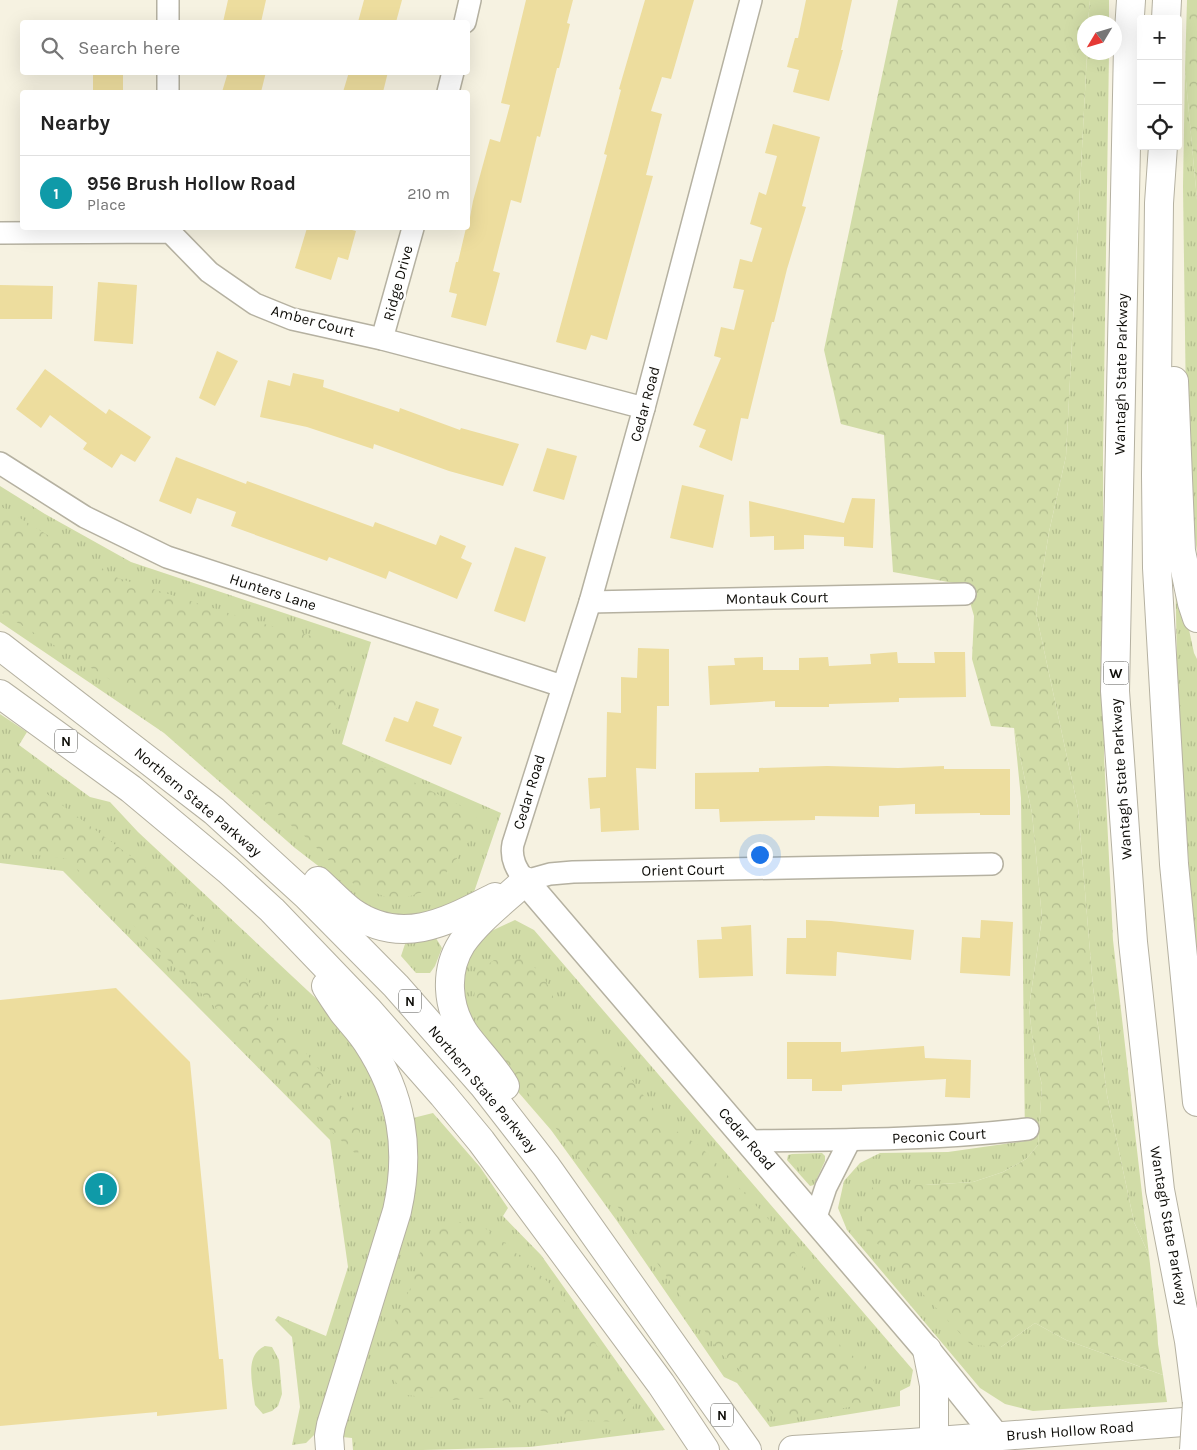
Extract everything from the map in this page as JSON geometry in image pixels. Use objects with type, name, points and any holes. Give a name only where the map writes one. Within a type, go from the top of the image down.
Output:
[{"type":"main road","name":"Wantagh State Parkway","points":[[1131,0],[1128,56],[1115,691],[1132,942],[1160,1190],[1189,1341],[1197,1404],[1194,1450]]},
{"type":"main road","points":[[1166,15],[1167,0]]},
{"type":"main road","points":[[1163,150],[1159,204],[1156,475],[1157,568],[1174,864],[1197,1102]]},
{"type":"main road","points":[[1159,204],[1174,370],[1182,551],[1192,603],[1197,618]]},
{"type":"main road","name":"Northern State Parkway","points":[[0,646],[214,811],[308,896],[396,986],[520,1131],[698,1379],[746,1450]]},
{"type":"main road","name":"N","points":[[0,694],[131,789],[228,870],[272,910],[369,1011],[443,1095],[510,1179],[661,1384],[705,1450]]},
{"type":"main road","points":[[214,811],[313,875],[352,911],[366,920],[383,926],[416,929],[432,926],[465,912],[526,881]]},
{"type":"main road","points":[[526,881],[470,932],[455,957],[450,974],[449,989],[456,1018],[465,1033],[498,1074],[581,1214]]},
{"type":"main road","points":[[272,910],[344,1012],[367,1041],[394,1096],[403,1134],[404,1172],[402,1192],[331,1425],[329,1436],[330,1450]]},
{"type":"main road","points":[[927,1350],[934,1385],[934,1441]]},
{"type":"main road","name":"Brush Hollow Road","points":[[793,1450],[1197,1421]]},
{"type":"street","points":[[168,0],[168,20]]},
{"type":"street","points":[[465,20],[470,0]]},
{"type":"street","name":"Cedar Road","points":[[751,0],[644,408],[590,602],[513,844],[513,860],[519,873],[927,1350],[996,1436]]},
{"type":"street","points":[[168,75],[168,90]]},
{"type":"street","points":[[448,90],[452,75]]},
{"type":"street","name":"Amber Court","points":[[0,233],[170,230],[209,272],[255,304],[292,319],[382,339],[644,408]]},
{"type":"street","name":"Ridge Drive","points":[[382,339],[412,230]]},
{"type":"street","name":"Hunters Lane","points":[[0,463],[86,517],[167,558],[562,686]]},
{"type":"street","name":"Montauk Court","points":[[590,602],[965,594]]},
{"type":"street","name":"Orient Court","points":[[526,881],[550,874],[573,872],[992,864]]},
{"type":"street","name":"Peconic Court","points":[[748,1140],[850,1140],[992,1134],[1028,1129]]},
{"type":"street","points":[[816,1220],[826,1188],[850,1140]]},
{"type":"green space","points":[[898,0],[1090,0],[1089,15],[1077,15],[1077,60],[1087,60],[1066,456],[1049,532],[1036,613],[1078,808],[1093,987],[1107,1095],[1134,1222],[1149,1255],[1163,1375],[1066,1340],[1035,1323],[1001,1347],[971,1345],[889,1258],[862,1225],[862,1203],[875,1184],[925,1185],[973,1182],[1003,1172],[1026,1159],[1038,1145],[1042,1085],[1034,1053],[1029,1007],[1042,918],[1032,813],[1014,728],[991,726],[972,659],[974,616],[965,585],[893,572],[884,435],[841,424],[824,350]]},
{"type":"green space","points":[[1090,0],[1109,0],[1109,15],[1089,15]]},
{"type":"green space","points":[[1187,0],[1197,0],[1197,200],[1185,70]]},
{"type":"green space","points":[[1087,60],[1109,60],[1103,454],[1104,756],[1113,940],[1149,1255],[1134,1222],[1107,1095],[1093,987],[1078,808],[1036,613],[1049,532],[1066,456]]},
{"type":"green space","points":[[1185,70],[1197,200],[1197,552],[1187,480],[1183,186]]},
{"type":"green space","points":[[0,486],[45,514],[131,562],[371,642],[342,744],[501,813],[474,892],[445,914],[377,920],[343,885],[295,848],[164,733],[0,622]]},
{"type":"green space","points":[[0,506],[118,578],[260,623],[323,639],[348,657],[352,670],[330,725],[336,743],[469,810],[482,823],[435,888],[395,901],[350,882],[308,839],[114,682],[0,612]]},
{"type":"green space","points":[[1175,564],[1194,653],[1197,659],[1197,977],[1178,715]]},
{"type":"green space","points":[[0,714],[27,732],[19,745],[90,797],[110,802],[138,832],[338,1019],[372,1072],[390,1139],[387,1200],[317,1432],[306,1443],[292,1445],[300,1407],[292,1337],[275,1320],[278,1316],[326,1336],[348,1267],[330,1140],[63,871],[0,863]]},
{"type":"green space","points":[[1014,728],[1032,813],[1042,918],[1029,1007],[1034,1053],[1042,1085],[1038,1145],[1026,1159],[1003,1172],[973,1182],[925,1185],[1001,1347],[1035,1323],[1066,1340],[1163,1375],[1167,1402],[1033,1411],[1005,1404],[980,1388],[847,1230],[838,1208],[844,1181],[860,1163],[880,1153],[948,1152],[1025,1141],[1021,798]]},
{"type":"green space","points":[[0,759],[168,884],[337,1092],[361,1115],[358,1156],[333,1133],[252,1044],[67,859],[0,850]]},
{"type":"green space","points":[[515,920],[534,930],[913,1370],[910,1386],[900,1391],[900,1406],[770,1427],[737,1383],[724,1377],[617,1221],[551,1130],[480,1048],[459,988],[467,956],[487,933]]},
{"type":"green space","points":[[434,935],[442,948],[435,966],[430,973],[416,973],[401,956],[406,941]]},
{"type":"green space","points":[[525,959],[543,975],[560,1012],[593,1035],[623,1068],[664,1123],[701,1147],[788,1240],[816,1291],[841,1347],[865,1365],[880,1393],[865,1404],[781,1420],[773,1415],[746,1375],[721,1354],[611,1197],[478,1031],[474,1007],[475,974],[494,960]]},
{"type":"green space","points":[[433,1113],[480,1167],[508,1208],[503,1216],[541,1255],[665,1430],[530,1447],[423,1450],[353,1450],[352,1438],[342,1437],[405,1226],[417,1168],[413,1118]]},
{"type":"green space","points":[[822,1153],[825,1156],[825,1161],[814,1185],[810,1186],[787,1160],[788,1155],[792,1154]]},
{"type":"green space","points":[[465,1221],[491,1231],[558,1291],[607,1360],[634,1405],[628,1416],[621,1422],[575,1420],[493,1398],[451,1400],[406,1395],[387,1371],[388,1342],[398,1312],[411,1287],[419,1255],[428,1238],[441,1227]]},
{"type":"green space","points":[[265,1346],[272,1347],[279,1360],[282,1394],[278,1406],[272,1411],[263,1414],[255,1405],[251,1369],[255,1355]]},
{"type":"building","points":[[228,0],[266,0],[261,20],[223,20]]},
{"type":"building","points":[[364,0],[402,0],[397,20],[359,20]]},
{"type":"building","points":[[526,0],[573,0],[567,23],[570,24],[559,68],[557,68],[540,137],[537,136],[521,203],[511,200],[493,271],[500,273],[486,326],[451,317],[457,294],[449,292],[466,230],[470,230],[473,201],[490,139],[500,142],[510,105],[501,103]]},
{"type":"building","points":[[645,0],[694,0],[671,79],[662,77],[651,111],[662,114],[646,175],[653,176],[607,340],[591,335],[586,350],[556,342],[607,155],[604,154],[621,90],[619,89]]},
{"type":"building","points":[[806,0],[852,0],[841,50],[843,50],[829,101],[793,92],[799,70],[787,67],[795,38],[798,38]]},
{"type":"building","points":[[93,75],[123,75],[123,90],[93,90]]},
{"type":"building","points":[[227,75],[265,75],[262,90],[223,90]]},
{"type":"building","points":[[348,75],[387,75],[384,90],[344,90]]},
{"type":"building","points":[[773,124],[820,137],[802,206],[806,207],[787,269],[774,322],[772,322],[748,419],[741,418],[732,461],[699,447],[706,430],[693,425],[721,358],[714,356],[721,327],[734,330],[744,290],[733,288],[740,259],[752,262],[762,228],[750,224],[759,192],[766,195],[777,156],[765,153]]},
{"type":"building","points":[[306,230],[356,231],[348,260],[338,257],[331,280],[295,268]]},
{"type":"building","points":[[98,282],[137,285],[133,344],[94,341]]},
{"type":"building","points":[[0,285],[53,286],[52,319],[0,319]]},
{"type":"building","points":[[217,351],[238,361],[215,406],[199,398]]},
{"type":"building","points":[[45,369],[106,414],[109,409],[151,437],[135,462],[121,454],[112,468],[83,449],[87,443],[50,415],[41,428],[16,409]]},
{"type":"building","points":[[293,373],[324,380],[323,387],[399,412],[400,408],[460,430],[461,428],[519,444],[503,486],[449,471],[374,444],[373,449],[307,427],[260,417],[268,380],[290,386]]},
{"type":"building","points":[[547,448],[577,456],[564,500],[533,491]]},
{"type":"building","points":[[176,457],[246,484],[247,481],[373,527],[375,522],[436,545],[440,535],[466,546],[461,558],[472,563],[457,599],[389,571],[386,579],[329,557],[327,561],[231,526],[236,512],[197,498],[191,514],[159,501]]},
{"type":"building","points":[[682,485],[724,495],[713,548],[670,538]]},
{"type":"building","points":[[852,498],[875,499],[873,548],[844,546],[844,537],[804,535],[804,549],[774,550],[774,536],[750,537],[749,501],[844,523]]},
{"type":"building","points":[[515,547],[546,557],[525,622],[494,611]]},
{"type":"building","points":[[638,648],[669,649],[669,706],[657,706],[656,769],[636,768],[639,830],[601,832],[600,808],[590,809],[588,778],[606,777],[607,712],[621,713],[621,677],[637,678]]},
{"type":"building","points":[[897,652],[898,663],[935,663],[934,652],[965,652],[966,697],[899,698],[899,702],[829,704],[829,707],[775,707],[775,701],[710,705],[708,666],[735,665],[734,658],[763,657],[763,670],[799,670],[799,658],[828,657],[829,666],[871,664],[870,654]]},
{"type":"building","points":[[416,701],[439,709],[433,726],[462,737],[451,765],[385,741],[394,717],[408,722]]},
{"type":"building","points":[[827,766],[898,768],[944,766],[944,769],[1010,769],[1010,815],[980,815],[980,813],[915,814],[915,804],[879,806],[879,817],[815,816],[815,820],[720,822],[719,809],[695,809],[695,773],[759,772],[759,768]]},
{"type":"building","points":[[806,920],[914,930],[911,960],[837,952],[836,976],[786,974],[787,938],[806,938]]},
{"type":"building","points":[[981,920],[1013,922],[1010,976],[960,973],[962,937],[980,938]]},
{"type":"building","points":[[751,925],[753,976],[699,978],[697,940],[722,939],[721,927]]},
{"type":"building","points":[[116,988],[190,1062],[219,1359],[223,1359],[227,1409],[157,1416],[157,1412],[0,1426],[0,1000]]},
{"type":"building","points":[[787,1042],[841,1042],[841,1052],[924,1046],[925,1058],[971,1060],[970,1098],[945,1097],[946,1079],[842,1085],[842,1091],[812,1091],[812,1079],[787,1079]]},
{"type":"place","name":"956 Brush Hollow Road","points":[[101,1189]]}]
